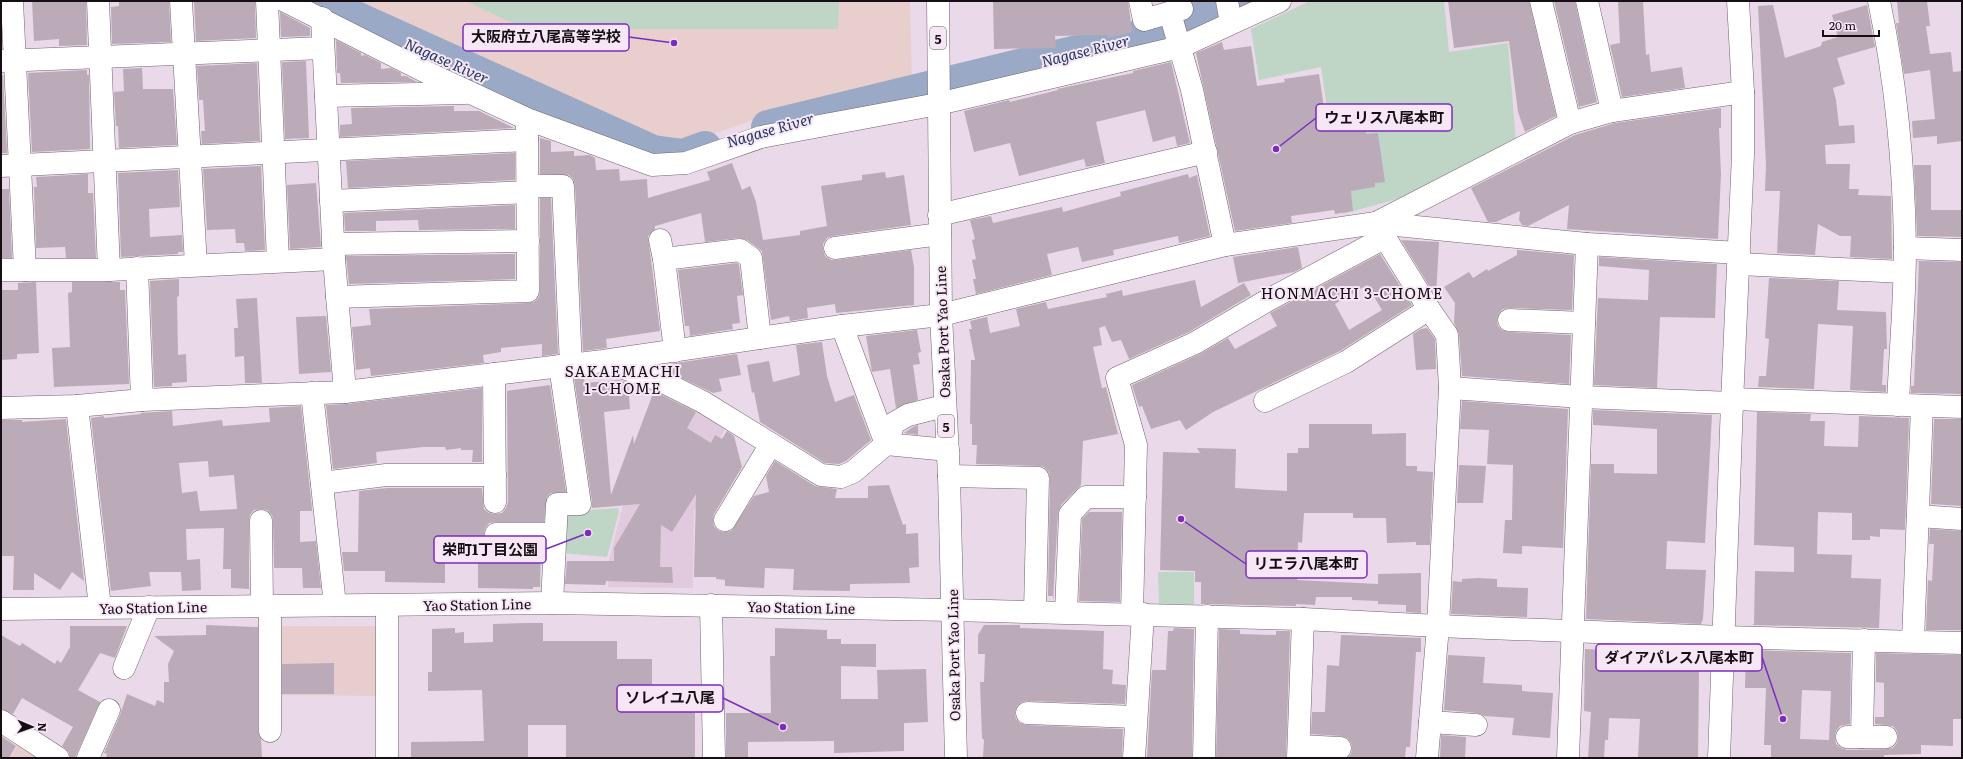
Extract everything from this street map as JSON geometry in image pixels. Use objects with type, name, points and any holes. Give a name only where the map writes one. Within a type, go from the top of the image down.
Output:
[{"type":"street","points":[[12,1],[8,61],[10,166],[25,270]]},
{"type":"street","points":[[98,1],[109,270]]},
{"type":"street","points":[[181,1],[196,265]]},
{"type":"street","points":[[267,1],[278,261]]},
{"type":"street","points":[[284,1],[322,18],[470,93],[527,130],[652,165],[686,163],[761,137],[1177,27],[1229,11],[1280,1]]},
{"type":"street","name":"Osaka Port Yao Line","points":[[938,1],[941,315],[944,406],[949,476],[956,758]]},
{"type":"street","points":[[1140,1],[1144,20],[1177,27]]},
{"type":"street","points":[[1541,1],[1570,123]]},
{"type":"street","points":[[1587,1],[1612,111]]},
{"type":"street","points":[[1719,758],[1743,154],[1743,92],[1738,1]]},
{"type":"street","points":[[1879,1],[1887,40],[1899,136],[1905,248],[1898,405]]},
{"type":"street","points":[[322,18],[334,251],[345,392]]},
{"type":"street","points":[[1177,27],[1206,152],[1225,245]]},
{"type":"street","points":[[8,61],[323,48]]},
{"type":"street","points":[[1134,758],[1138,614],[1135,497],[1136,445],[1117,378],[1195,343],[1268,300],[1380,230],[1570,123],[1612,111],[1743,92]]},
{"type":"street","points":[[326,96],[470,93]]},
{"type":"street","points":[[10,166],[328,150],[527,130]]},
{"type":"street","points":[[337,297],[528,291],[527,130]]},
{"type":"street","points":[[835,248],[939,224],[1206,152]]},
{"type":"street","points":[[331,201],[563,186],[565,366],[580,504],[557,504],[552,603]]},
{"type":"street","points":[[1380,230],[1428,310],[1447,335],[1450,388],[1438,626],[1427,758]]},
{"type":"street","points":[[1,408],[77,406],[142,400],[345,392],[565,366],[842,326],[941,315],[1225,245],[1380,230],[1587,244],[1904,272]]},
{"type":"street","points":[[1,270],[109,270],[278,261],[334,251],[528,241]]},
{"type":"street","points":[[1568,758],[1587,244]]},
{"type":"street","points":[[1905,248],[1962,250]]},
{"type":"street","points":[[675,351],[662,249],[740,250],[751,258],[760,338]]},
{"type":"street","points":[[137,268],[142,400]]},
{"type":"street","points":[[1265,401],[1346,362],[1428,310]]},
{"type":"street","points":[[1509,320],[1584,323]]},
{"type":"street","points":[[842,326],[886,444]]},
{"type":"street","points":[[603,361],[665,383],[703,402],[821,475],[841,477],[853,472],[886,444],[894,423],[908,415],[944,406]]},
{"type":"street","points":[[494,374],[495,502]]},
{"type":"street","points":[[1450,388],[1581,397],[1962,407]]},
{"type":"street","points":[[312,393],[335,605]]},
{"type":"street","points":[[77,406],[100,607]]},
{"type":"street","points":[[1913,641],[1922,406]]},
{"type":"street","points":[[724,520],[771,444]]},
{"type":"street","points":[[886,444],[948,450]]},
{"type":"street","points":[[322,483],[386,475],[495,475]]},
{"type":"street","points":[[949,476],[1038,478],[1035,612]]},
{"type":"street","points":[[1066,612],[1070,514],[1086,497],[1135,497]]},
{"type":"street","points":[[1918,516],[1962,519]]},
{"type":"street","points":[[261,521],[266,606],[270,731]]},
{"type":"street","points":[[496,534],[555,534]]},
{"type":"street","name":"Yao Station Line","points":[[1,609],[335,605],[387,606],[552,603],[711,605],[1207,616],[1573,632],[1962,643]]},
{"type":"street","points":[[711,605],[714,758]]},
{"type":"street","points":[[387,606],[387,758]]},
{"type":"street","points":[[124,668],[149,607]]},
{"type":"street","points":[[1204,758],[1207,616]]},
{"type":"street","points":[[1303,619],[1298,752],[1340,748]]},
{"type":"street","points":[[1864,640],[1854,737],[1886,737]]},
{"type":"street","points":[[88,758],[109,710]]},
{"type":"street","points":[[1027,713],[1136,717]]},
{"type":"street","points":[[1,721],[58,758]]},
{"type":"street","points":[[1430,722],[1476,725]]},
{"type":"shaded area","points":[[347,1],[910,1],[912,86],[767,115],[699,139],[647,142]]},
{"type":"shaded area","points":[[685,402],[727,426],[711,454],[723,461],[694,510],[693,588],[608,587],[609,560],[624,501],[677,420]]},
{"type":"shaded area","points":[[277,626],[378,626],[378,696],[276,695]]},
{"type":"shaded area","points":[[19,743],[43,758],[10,758]]},
{"type":"green space","points":[[466,1],[839,1],[838,29],[525,29]]},
{"type":"green space","points":[[1310,1],[1444,1],[1449,52],[1508,43],[1516,143],[1397,199],[1343,214],[1321,67],[1259,80],[1251,29]]},
{"type":"green space","points":[[618,508],[619,512],[607,557],[562,553],[564,512]]},
{"type":"green space","points":[[1158,572],[1194,572],[1194,604],[1159,604]]},
{"type":"building","points":[[32,1],[86,1],[87,45],[59,46],[59,39],[34,41]]},
{"type":"building","points":[[119,1],[169,1],[171,42],[112,44],[111,7],[119,6]]},
{"type":"building","points":[[194,1],[255,1],[256,38],[196,41]]},
{"type":"building","points":[[993,1],[1128,1],[1132,32],[1108,38],[1107,35],[1055,36],[1056,48],[994,49]]},
{"type":"building","points":[[1448,1],[1529,1],[1556,116],[1525,132],[1518,112],[1509,41],[1454,48]]},
{"type":"building","points":[[1554,1],[1575,1],[1597,102],[1579,107]]},
{"type":"building","points":[[1618,1],[1643,1],[1646,55],[1649,54],[1651,72],[1682,67],[1685,88],[1622,97],[1610,45],[1620,43]]},
{"type":"building","points":[[1897,1],[1927,1],[1930,26],[1926,26],[1930,54],[1951,52],[1953,72],[1962,71],[1962,141],[1937,144],[1937,136],[1913,138],[1912,121],[1935,119],[1930,70],[1904,74],[1896,23],[1899,23]]},
{"type":"building","points":[[1773,5],[1785,58],[1821,46],[1822,42],[1838,37],[1832,15],[1867,5],[1875,47],[1837,58],[1845,84],[1833,88],[1839,126],[1854,125],[1855,143],[1825,145],[1826,164],[1850,164],[1849,189],[1859,189],[1858,195],[1891,196],[1892,259],[1850,257],[1851,236],[1840,236],[1818,224],[1815,255],[1777,253],[1780,191],[1765,191],[1766,164],[1758,6]]},
{"type":"building","points":[[280,12],[310,28],[310,36],[281,37]]},
{"type":"building","points":[[336,40],[361,53],[361,56],[365,55],[381,63],[381,69],[391,68],[401,73],[401,76],[406,76],[417,82],[341,83],[340,73],[337,73]]},
{"type":"building","points":[[1222,42],[1224,50],[1251,46],[1257,86],[1285,82],[1284,79],[1319,74],[1327,128],[1364,123],[1366,134],[1378,133],[1385,182],[1375,183],[1375,187],[1351,191],[1353,211],[1335,214],[1334,210],[1291,216],[1292,223],[1235,231],[1196,53]]},
{"type":"building","points":[[306,61],[309,138],[285,139],[282,62]]},
{"type":"building","points":[[1171,62],[1190,143],[1177,146],[1175,136],[1153,142],[1145,110],[1096,122],[1105,163],[1086,167],[1084,159],[1019,176],[1010,143],[974,152],[964,111],[1009,100],[1010,102],[1058,90],[1057,89],[1133,73],[1133,71]]},
{"type":"building","points":[[257,63],[260,141],[202,144],[201,131],[205,131],[203,100],[199,100],[197,66]]},
{"type":"building","points":[[142,68],[143,89],[173,89],[177,145],[119,148],[114,92],[124,91],[123,69]]},
{"type":"building","points":[[87,70],[87,75],[89,75],[90,149],[32,152],[28,73]]},
{"type":"building","points":[[1,75],[3,75],[7,153],[1,153]]},
{"type":"building","points":[[454,106],[454,111],[479,111],[514,128],[340,137],[340,125],[352,124],[351,108]]},
{"type":"building","points":[[1721,108],[1721,128],[1719,128],[1721,174],[1718,239],[1567,229],[1569,205],[1528,226],[1522,225],[1519,220],[1520,211],[1496,222],[1488,222],[1471,188],[1575,135],[1615,123]]},
{"type":"building","points":[[540,138],[551,141],[551,152],[574,151],[574,156],[590,155],[595,158],[596,170],[619,169],[620,181],[647,179],[648,198],[710,180],[707,172],[732,163],[742,190],[750,186],[756,202],[763,240],[800,235],[800,231],[827,226],[821,186],[862,180],[862,175],[885,172],[886,178],[904,175],[911,225],[833,236],[827,238],[823,244],[823,249],[825,256],[831,260],[911,250],[914,267],[914,305],[836,313],[835,304],[807,308],[808,318],[790,321],[789,316],[771,320],[762,251],[747,240],[739,238],[705,242],[701,213],[655,226],[655,229],[648,236],[660,331],[606,339],[607,348],[583,351],[575,185],[573,179],[569,175],[540,174]]},
{"type":"building","points":[[515,153],[515,180],[348,188],[346,161]]},
{"type":"building","points":[[1914,165],[1931,165],[1931,210],[1962,210],[1962,237],[1917,236]]},
{"type":"building","points":[[261,166],[265,250],[245,251],[244,243],[236,243],[235,229],[207,230],[203,169]]},
{"type":"building","points":[[178,170],[180,207],[149,209],[150,237],[182,235],[183,252],[178,252],[178,254],[121,257],[118,173]]},
{"type":"building","points":[[88,174],[88,193],[93,193],[96,258],[66,258],[65,247],[36,248],[34,187],[37,187],[36,177]]},
{"type":"building","points":[[1188,174],[1189,178],[1197,175],[1210,236],[1179,243],[1178,236],[1113,250],[1114,255],[1082,262],[1078,247],[1047,254],[1052,275],[976,294],[973,279],[976,279],[972,260],[976,259],[972,240],[975,239],[970,220],[991,216],[993,223],[1062,207],[1063,212],[1121,196],[1120,192]]},
{"type":"building","points":[[316,183],[321,247],[290,249],[287,185]]},
{"type":"building","points":[[1,189],[9,189],[12,258],[1,258]]},
{"type":"building","points":[[540,198],[551,198],[558,354],[542,356],[542,344],[501,348],[501,352],[483,355],[484,363],[371,376],[370,368],[356,370],[352,327],[371,325],[369,309],[528,303],[535,301],[539,297],[540,291]]},
{"type":"building","points":[[515,205],[515,229],[419,230],[418,220],[376,221],[376,231],[345,231],[344,213]]},
{"type":"building","points":[[1401,240],[1439,242],[1436,297]]},
{"type":"building","points":[[1298,247],[1302,268],[1294,272],[1238,283],[1233,257]]},
{"type":"building","points":[[1517,250],[1574,255],[1572,310],[1509,308],[1503,309],[1499,313],[1497,320],[1498,326],[1502,330],[1508,332],[1571,335],[1569,384],[1462,376],[1459,334],[1454,323],[1455,303],[1444,287],[1469,272],[1473,278],[1487,269],[1488,271],[1517,255]]},
{"type":"building","points":[[515,254],[515,279],[349,284],[346,256]]},
{"type":"building","points":[[1380,254],[1412,305],[1340,351],[1213,412],[1186,430],[1180,420],[1151,429],[1142,406],[1139,407],[1132,385],[1200,354],[1228,338],[1235,349],[1277,326],[1270,313]],"holes":[[[1367,285],[1382,310],[1349,330],[1335,304]]]},
{"type":"building","points":[[1599,257],[1717,264],[1715,318],[1660,317],[1657,388],[1594,385],[1598,298],[1648,300],[1649,270],[1599,266]]},
{"type":"building","points":[[1917,261],[1962,262],[1962,394],[1911,393],[1911,386],[1914,386],[1919,262]]},
{"type":"building","points":[[737,263],[739,265],[743,295],[737,296],[740,323],[732,324],[733,329],[690,336],[689,326],[685,326],[678,270]]},
{"type":"building","points":[[1769,278],[1839,281],[1837,310],[1886,312],[1887,349],[1884,349],[1882,385],[1886,385],[1886,392],[1850,390],[1853,326],[1818,324],[1814,389],[1758,387],[1759,376],[1766,376],[1769,339],[1765,338]]},
{"type":"building","points":[[179,279],[179,296],[177,297],[178,355],[186,354],[187,382],[172,383],[172,386],[154,387],[150,281]]},
{"type":"building","points":[[1195,280],[1201,307],[1244,283],[1251,295],[1189,332],[1129,359],[1121,340],[1112,342],[1105,326],[1099,328],[1102,345],[1093,347],[1102,388],[1106,387],[1118,434],[1083,441],[1081,485],[1061,505],[1058,513],[1053,596],[1048,596],[1049,472],[1044,467],[1038,466],[976,464],[977,445],[972,445],[972,424],[970,424],[971,360],[975,360],[969,329],[972,329],[970,321],[987,317],[990,333],[1020,326],[1016,309],[1046,302],[1048,309],[1107,297],[1106,294],[1122,290],[1123,296]]},
{"type":"building","points":[[36,282],[39,353],[17,354],[17,359],[1,360],[1,290],[18,290],[18,283]]},
{"type":"building","points":[[72,282],[120,282],[120,290],[125,290],[129,384],[54,387],[52,348],[70,347],[68,293],[72,292]]},
{"type":"building","points":[[257,298],[262,383],[245,383],[244,356],[235,357],[234,328],[238,328],[236,299]]},
{"type":"building","points":[[326,316],[331,372],[299,374],[296,317]]},
{"type":"building","points":[[1427,328],[1435,339],[1436,369],[1416,370],[1413,334],[1421,329]]},
{"type":"building","points":[[917,330],[921,352],[918,353],[920,364],[913,365],[918,400],[896,408],[890,369],[872,372],[866,336]]},
{"type":"building","points":[[822,342],[827,376],[835,402],[854,395],[871,440],[846,461],[839,464],[825,463],[760,422],[754,392],[752,393],[747,365],[769,361],[773,382],[800,375],[796,345]]},
{"type":"building","points":[[737,354],[741,375],[719,379],[722,391],[713,393],[656,366]]},
{"type":"building","points":[[583,376],[585,383],[619,380],[628,383],[630,409],[604,412],[611,495],[633,435],[634,444],[654,391],[696,412],[687,428],[711,443],[715,435],[722,439],[727,431],[734,436],[742,467],[714,514],[714,526],[718,530],[724,532],[731,531],[754,496],[769,492],[766,476],[775,461],[815,486],[837,489],[835,498],[868,498],[868,486],[889,485],[903,525],[906,524],[906,534],[918,533],[919,567],[909,568],[910,583],[850,584],[850,591],[793,590],[794,569],[765,568],[764,588],[725,586],[725,580],[716,579],[716,577],[694,577],[696,494],[672,532],[661,525],[660,567],[672,567],[673,583],[606,581],[605,585],[565,584],[567,561],[614,561],[614,548],[640,504],[592,508],[574,377]]},
{"type":"building","points":[[550,385],[566,492],[551,493],[547,497],[544,522],[489,523],[485,528],[484,534],[485,541],[490,545],[541,546],[540,587],[533,587],[533,589],[478,588],[478,558],[445,557],[445,583],[385,582],[385,571],[344,571],[342,552],[358,552],[359,491],[387,488],[482,488],[484,509],[489,513],[502,513],[508,502],[507,391]]},
{"type":"building","points":[[482,388],[482,462],[472,462],[473,450],[461,450],[461,448],[446,450],[445,447],[423,447],[376,452],[377,463],[333,469],[326,405]]},
{"type":"building","points":[[1462,401],[1568,409],[1563,548],[1522,546],[1522,554],[1503,553],[1505,520],[1512,520],[1513,465],[1487,464],[1489,430],[1460,429]]},
{"type":"building","points":[[301,406],[312,511],[300,511],[300,542],[316,541],[321,588],[303,588],[302,568],[274,568],[272,515],[267,510],[261,509],[254,510],[250,515],[249,521],[249,589],[231,588],[231,569],[223,569],[224,528],[186,529],[187,560],[200,559],[201,590],[182,591],[181,572],[149,572],[151,586],[111,591],[91,418],[172,411],[173,426],[222,420],[223,426],[270,422],[269,408]],"holes":[[[208,461],[209,477],[234,475],[237,509],[200,511],[197,491],[182,493],[179,463]]]},
{"type":"building","points":[[1593,410],[1712,415],[1705,543],[1667,541],[1666,569],[1706,570],[1703,619],[1701,624],[1586,619],[1591,464],[1614,464],[1614,473],[1657,474],[1657,429],[1593,425]]},
{"type":"building","points":[[1757,412],[1811,414],[1810,421],[1825,421],[1824,446],[1858,447],[1859,416],[1909,418],[1905,530],[1880,529],[1880,537],[1870,536],[1870,540],[1852,540],[1852,513],[1818,512],[1817,554],[1852,555],[1851,578],[1881,579],[1879,628],[1752,625],[1754,624],[1755,571],[1794,572],[1794,547],[1754,545]]},
{"type":"building","points":[[66,419],[84,581],[72,572],[60,590],[34,573],[34,590],[13,590],[14,556],[1,556],[1,420],[22,420],[22,422]]},
{"type":"building","points":[[1934,419],[1962,419],[1962,506],[1931,504]]},
{"type":"building","points":[[1309,424],[1372,424],[1372,434],[1406,433],[1406,466],[1417,466],[1417,471],[1433,472],[1430,545],[1416,545],[1416,542],[1387,543],[1386,518],[1353,518],[1353,513],[1304,513],[1302,543],[1298,542],[1297,580],[1378,584],[1378,574],[1421,573],[1421,613],[1406,612],[1406,605],[1378,604],[1378,601],[1352,600],[1352,597],[1316,597],[1315,605],[1296,604],[1296,606],[1201,604],[1201,582],[1195,582],[1195,571],[1160,570],[1163,452],[1200,453],[1197,448],[1236,449],[1235,488],[1287,491],[1287,453],[1298,453],[1298,448],[1309,448]]},
{"type":"building","points":[[918,425],[918,435],[904,433],[913,427]]},
{"type":"building","points":[[1459,465],[1486,466],[1483,503],[1457,503]]},
{"type":"building","points":[[1089,512],[1122,512],[1120,602],[1079,601],[1082,519]]},
{"type":"building","points":[[1930,529],[1962,531],[1962,630],[1926,630],[1928,580],[1932,581],[1934,544],[1929,544]]},
{"type":"building","points":[[1462,579],[1497,579],[1497,587],[1528,588],[1527,617],[1451,614],[1453,581],[1462,582]]},
{"type":"building","points":[[543,623],[543,641],[617,641],[617,659],[652,659],[652,696],[695,696],[695,758],[566,758],[566,725],[528,725],[528,758],[411,758],[411,742],[484,741],[482,690],[428,691],[428,672],[432,672],[432,629],[455,628],[455,633],[464,632],[464,643],[493,642],[493,624]]},
{"type":"building","points":[[206,625],[258,627],[258,731],[261,739],[262,758],[106,758],[107,754],[104,753],[127,694],[155,706],[157,700],[164,703],[164,682],[169,682],[168,664],[174,651],[154,636],[206,635]]},
{"type":"building","points":[[984,625],[1020,625],[1020,628],[1104,631],[1103,669],[1113,670],[1112,684],[1126,685],[1125,704],[1027,701],[1022,702],[1017,706],[1015,713],[1016,719],[1020,723],[1027,725],[1123,729],[1122,758],[983,758],[984,740],[982,738],[980,682],[984,682],[985,654],[978,654],[978,635]]},
{"type":"building","points":[[70,626],[127,626],[115,658],[100,653],[78,690],[100,702],[75,758],[70,758],[69,752],[62,746],[73,727],[22,698],[13,714],[1,709],[1,635],[20,646],[22,643],[55,664],[57,660],[61,663],[70,647]]},
{"type":"building","points":[[775,628],[827,630],[827,639],[841,639],[841,644],[876,644],[876,667],[841,666],[841,699],[878,699],[877,670],[926,669],[928,722],[904,723],[904,751],[834,753],[834,741],[748,742],[748,758],[726,758],[726,713],[771,713],[770,656],[775,656]]},
{"type":"building","points":[[1174,628],[1194,629],[1192,758],[1147,758],[1152,670],[1166,670],[1168,631],[1173,631]]},
{"type":"building","points":[[1219,629],[1240,630],[1240,634],[1276,635],[1276,631],[1290,631],[1286,758],[1216,758]]},
{"type":"building","points":[[1341,635],[1421,638],[1421,652],[1416,652],[1410,747],[1406,747],[1405,758],[1347,758],[1351,754],[1352,748],[1351,743],[1347,738],[1341,736],[1311,734],[1312,712],[1325,712],[1327,665],[1339,666]]},
{"type":"building","points":[[1585,649],[1686,654],[1685,659],[1689,659],[1688,668],[1699,669],[1698,758],[1638,758],[1640,719],[1609,718],[1608,740],[1605,740],[1604,758],[1588,758],[1591,712],[1584,711]]},
{"type":"building","points":[[1746,650],[1851,653],[1850,724],[1840,726],[1836,731],[1836,744],[1847,750],[1893,748],[1897,743],[1897,731],[1893,726],[1875,724],[1875,717],[1884,717],[1884,683],[1876,682],[1876,653],[1962,655],[1962,719],[1953,719],[1953,746],[1921,745],[1921,754],[1884,755],[1884,758],[1771,758],[1771,745],[1764,745],[1766,688],[1745,688]],"holes":[[[1802,690],[1831,691],[1829,740],[1800,739]]]},
{"type":"building","points":[[1448,655],[1485,657],[1483,683],[1522,685],[1522,691],[1553,693],[1550,738],[1512,735],[1514,718],[1485,716],[1477,713],[1444,710]]},
{"type":"building","points":[[334,663],[334,694],[282,694],[282,664]]},
{"type":"building","points":[[1441,735],[1466,737],[1465,758],[1440,758]]},
{"type":"building","points":[[1,736],[16,746],[9,758],[1,758]]},
{"type":"waterway","name":"Nagase River","points":[[318,1],[653,152],[683,156],[705,148]]},
{"type":"waterway","name":"Nagase River","points":[[768,127],[1139,37],[1243,1]]},
{"type":"place","name":"大阪府立八尾高等学校","points":[[674,43]]},
{"type":"place","name":"ウェリス八尾本町","points":[[1276,149]]},
{"type":"place","name":"リエラ八尾本町","points":[[1181,519]]},
{"type":"place","name":"栄町1丁目公園","points":[[588,533]]},
{"type":"place","name":"ダイアパレス八尾本町","points":[[1783,719]]},
{"type":"place","name":"ソレイユ八尾","points":[[783,727]]},
{"type":"district","name":"HONMACHI 3-CHOME","points":[[1352,292]]},
{"type":"district","name":"SAKAEMACHI 1-CHOME","points":[[623,378]]}]
